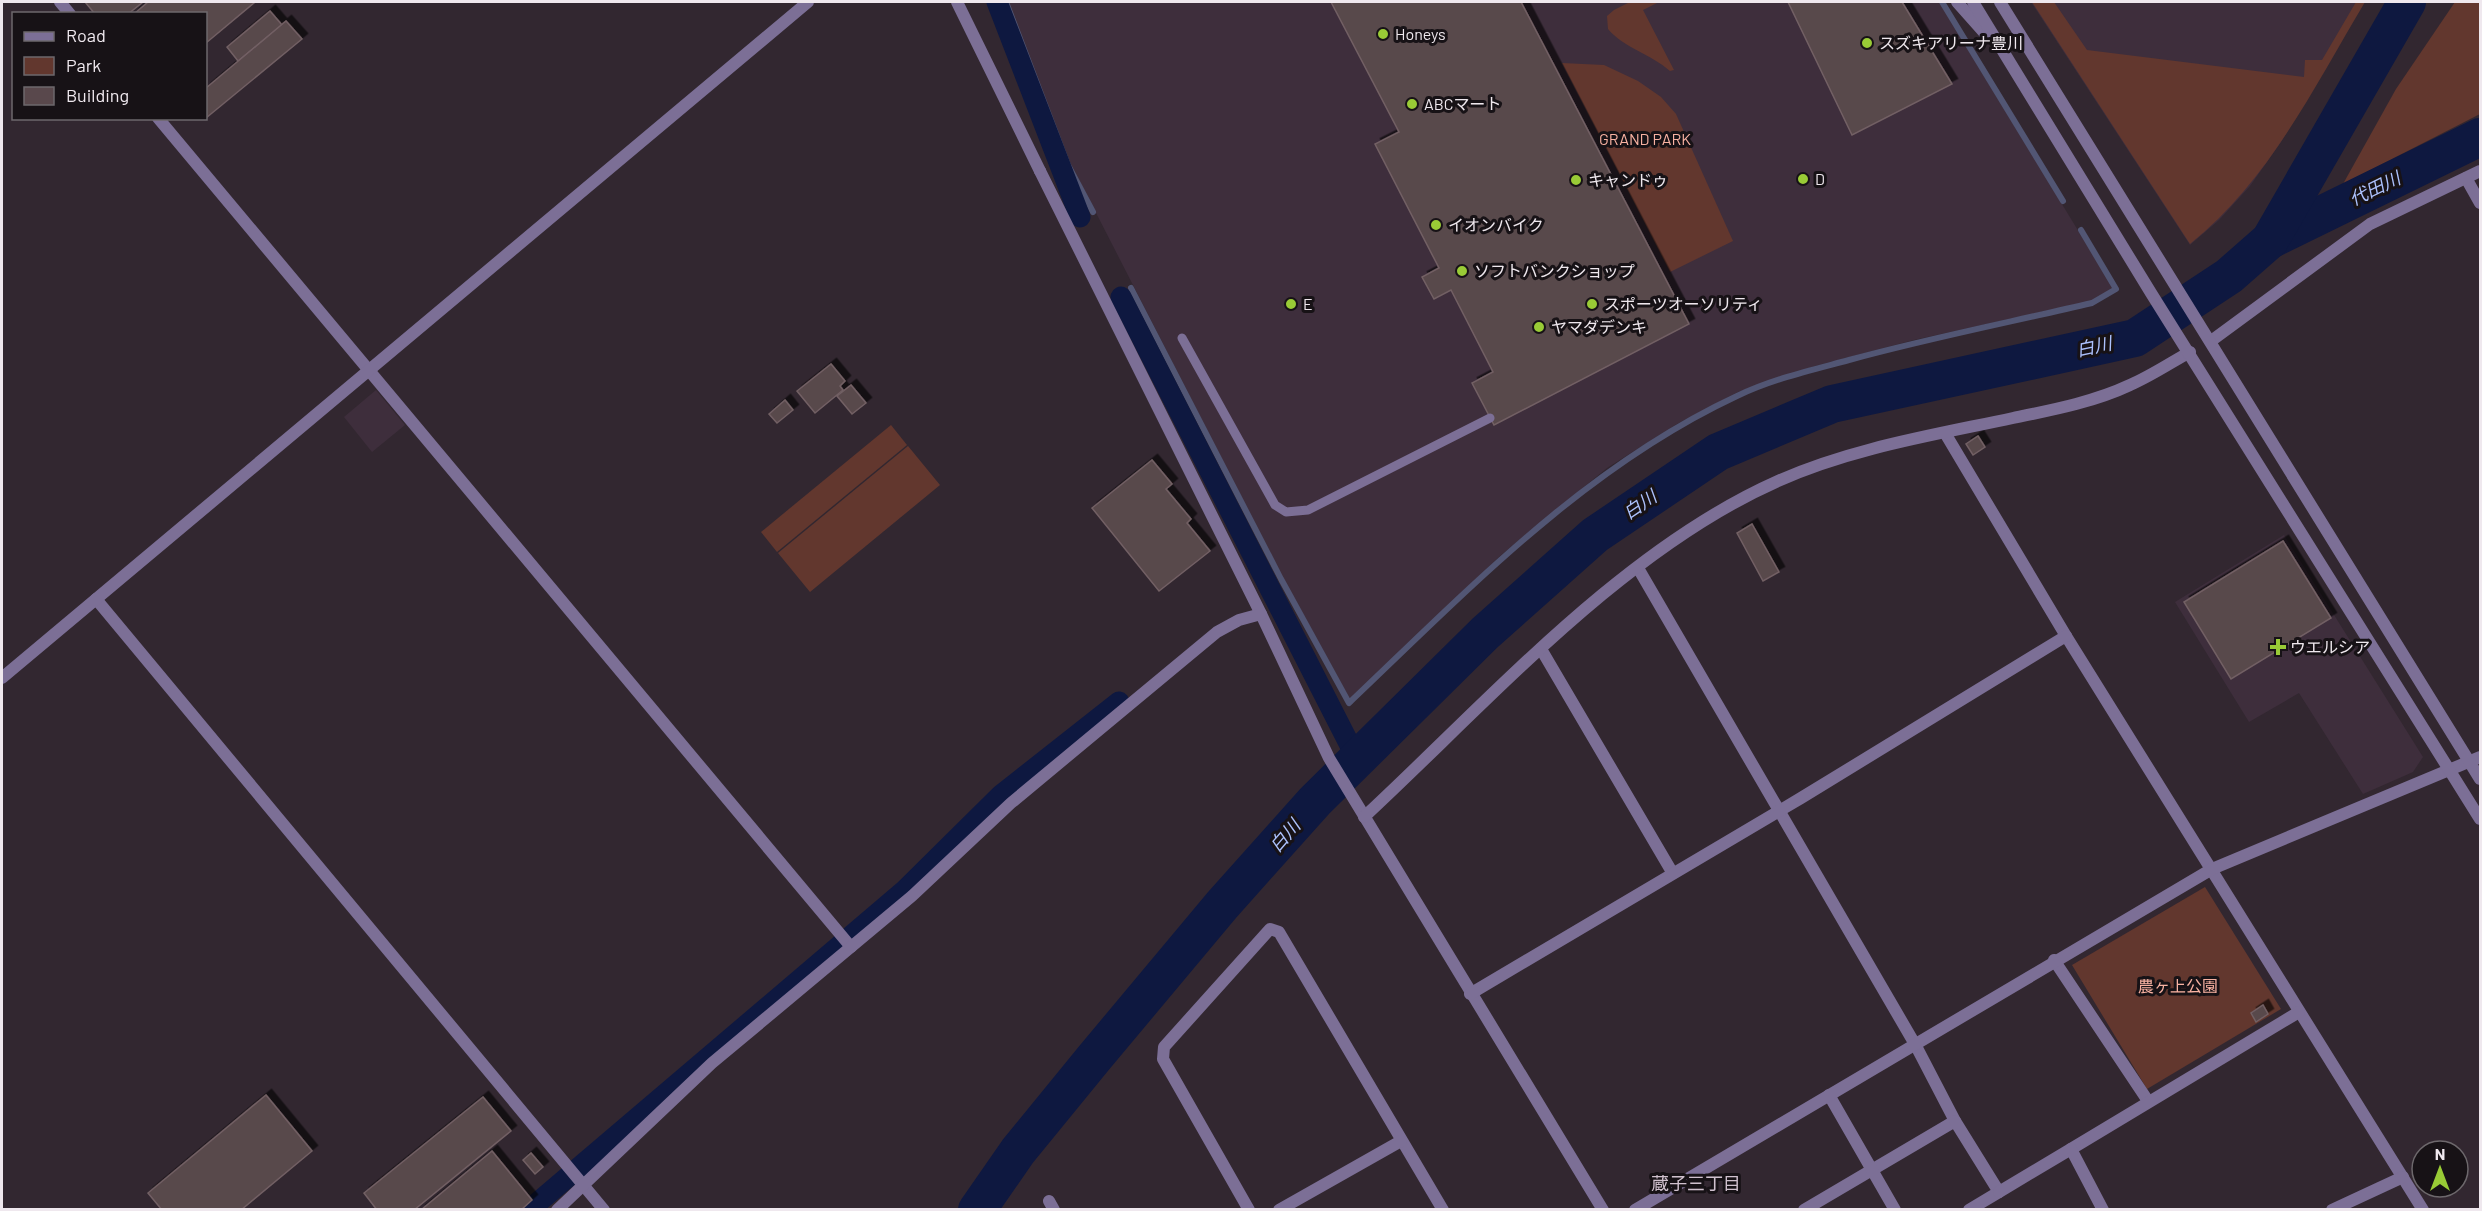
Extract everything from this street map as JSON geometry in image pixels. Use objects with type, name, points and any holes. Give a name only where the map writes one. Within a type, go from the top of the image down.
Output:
[{"type":"street","points":[[2,678],[808,2]]},
{"type":"street","points":[[957,2],[1261,614],[1329,758],[1470,994],[1603,1209]]},
{"type":"street","points":[[1957,2],[2011,64]]},
{"type":"street","points":[[1973,2],[2180,340],[2190,352],[2481,819]]},
{"type":"street","points":[[2000,2],[2200,325],[2475,760],[2481,779]]},
{"type":"street","points":[[160,120],[846,941]]},
{"type":"street","points":[[2211,341],[2370,224],[2481,171]]},
{"type":"street","points":[[2466,178],[2481,203]]},
{"type":"street","points":[[1364,817],[1541,649],[1638,568],[1706,518],[1779,481],[1859,452],[2069,406],[2130,386],[2190,352]]},
{"type":"street","points":[[1945,433],[2066,636],[2423,1209]]},
{"type":"street","points":[[1638,568],[1916,1046],[1954,1121],[1999,1192]]},
{"type":"street","points":[[96,599],[604,1209]]},
{"type":"street","points":[[557,1209],[576,1176],[712,1063],[846,941],[912,896],[1011,803],[1218,632],[1239,620],[1261,614]]},
{"type":"street","points":[[1470,994],[2066,636]]},
{"type":"street","points":[[1541,649],[1672,872]]},
{"type":"street","points":[[1635,1209],[1916,1046],[2054,960],[2212,869],[2475,760]]},
{"type":"street","points":[[1249,1209],[1163,1059],[1164,1047],[1270,929],[1279,932],[1443,1209]]},
{"type":"street","points":[[2054,960],[2148,1101]]},
{"type":"street","points":[[1969,1209],[2299,1012]]},
{"type":"street","points":[[1829,1095],[1895,1209]]},
{"type":"street","points":[[1804,1209],[1954,1121]]},
{"type":"street","points":[[1279,1209],[1401,1141]]},
{"type":"street","points":[[2071,1149],[2103,1209]]},
{"type":"street","points":[[2332,1209],[2403,1177]]},
{"type":"lane","points":[[1182,338],[1275,505],[1286,512],[1308,510],[1490,418]]},
{"type":"shaded area","points":[[1008,2],[1939,2],[2113,288],[2091,301],[1914,340],[1815,366],[1738,392],[1677,424],[1607,468],[1500,556],[1350,699],[1283,578],[1071,164]]},
{"type":"shaded area","points":[[2031,2],[2364,2],[2281,142],[2250,186],[2219,220],[2190,245]]},
{"type":"shaded area","points":[[376,390],[405,425],[372,452],[344,417]]},
{"type":"shaded area","name":"ウエルシア","points":[[2284,535],[2423,757],[2413,772],[2363,794],[2299,693],[2249,722],[2175,602]]},
{"type":"green space","points":[[1630,2],[1659,2],[1643,10],[1674,70],[1670,71],[1614,36],[1608,29],[1607,16]]},
{"type":"green space","points":[[2032,2],[2054,2],[2087,50],[2304,77],[2305,60],[2322,60],[2356,2],[2365,2],[2308,99],[2267,162],[2244,192],[2190,244]]},
{"type":"green space","points":[[2455,2],[2480,2],[2480,114],[2343,184],[2396,89]]},
{"type":"green space","name":"GRAND PARK","points":[[1562,63],[1604,65],[1638,81],[1661,97],[1676,114],[1733,241],[1670,272]]},
{"type":"green space","points":[[891,425],[907,445],[777,552],[761,532]]},
{"type":"green space","points":[[908,446],[940,485],[810,592],[778,553]]},
{"type":"green space","name":"農ヶ上公園","points":[[2205,887],[2281,1009],[2147,1089],[2072,965]]},
{"type":"building","points":[[85,2],[143,2],[130,12],[93,12]]},
{"type":"building","points":[[148,2],[255,2],[207,42],[207,12],[136,12]]},
{"type":"building","points":[[1331,2],[1521,2],[1689,324],[1494,425],[1472,383],[1493,372],[1451,290],[1434,299],[1422,277],[1439,268],[1375,144],[1399,132]]},
{"type":"building","name":"スズキアリーナ豊川","points":[[1788,2],[1902,2],[1952,84],[1852,135]]},
{"type":"building","points":[[270,11],[282,25],[238,61],[227,47]]},
{"type":"building","points":[[286,21],[302,39],[207,117],[207,87]]},
{"type":"building","points":[[831,364],[845,381],[840,386],[843,390],[815,413],[797,391]]},
{"type":"building","points":[[851,385],[866,403],[852,414],[837,396]]},
{"type":"building","points":[[785,400],[793,410],[777,423],[769,414]]},
{"type":"building","points":[[1978,436],[1985,447],[1973,455],[1966,444]]},
{"type":"building","points":[[1152,460],[1172,484],[1166,489],[1191,519],[1187,523],[1210,551],[1159,591],[1092,508]]},
{"type":"building","points":[[1752,524],[1779,572],[1763,581],[1737,533]]},
{"type":"building","points":[[2283,541],[2331,618],[2231,679],[2184,602]]},
{"type":"building","points":[[2263,1005],[2268,1014],[2256,1022],[2251,1013]]},
{"type":"building","points":[[266,1095],[312,1151],[241,1210],[162,1210],[148,1193]]},
{"type":"building","points":[[483,1097],[511,1131],[414,1210],[377,1210],[364,1193]]},
{"type":"building","points":[[492,1151],[532,1200],[521,1210],[421,1210]]},
{"type":"building","points":[[531,1153],[543,1167],[535,1174],[523,1160]]},
{"type":"waterway","points":[[997,2],[1080,217]]},
{"type":"waterway","points":[[1006,2],[1068,165],[1093,212]]},
{"type":"waterway","points":[[1942,2],[2063,201]]},
{"type":"waterway","name":"白川","points":[[977,1210],[1018,1151],[1094,1058],[1222,905],[1315,801],[1485,633],[1595,535],[1718,452],[1832,404],[2135,338],[2229,276],[2270,240],[2407,2]]},
{"type":"waterway","name":"代田川","points":[[2270,240],[2480,137]]},
{"type":"waterway","points":[[1131,288],[1281,579],[1349,703],[1484,574],[1531,533],[1629,458],[1682,425],[1737,396],[1778,380],[1909,344],[2092,303],[2116,289],[2081,230]]},
{"type":"waterway","points":[[1121,297],[1357,759]]},
{"type":"waterway","points":[[529,1210],[905,890],[1001,795],[1119,702]]},
{"type":"place","name":"Honeys","points":[[1383,34]]},
{"type":"place","name":"スズキアリーナ豊川","points":[[1867,43]]},
{"type":"place","name":"ABCマート","points":[[1412,104]]},
{"type":"place","name":"D","points":[[1803,179]]},
{"type":"place","name":"キャンドゥ","points":[[1576,180]]},
{"type":"place","name":"イオンバイク","points":[[1436,225]]},
{"type":"place","name":"ソフトバンクショップ","points":[[1462,271]]},
{"type":"place","name":"E","points":[[1291,304]]},
{"type":"place","name":"スポーツオーソリティ","points":[[1592,304]]},
{"type":"place","name":"ヤマダデンキ","points":[[1539,327]]},
{"type":"place","name":"ウエルシア","points":[[2278,647]]},
{"type":"district","name":"蔵子三丁目","points":[[1696,1184]]}]
